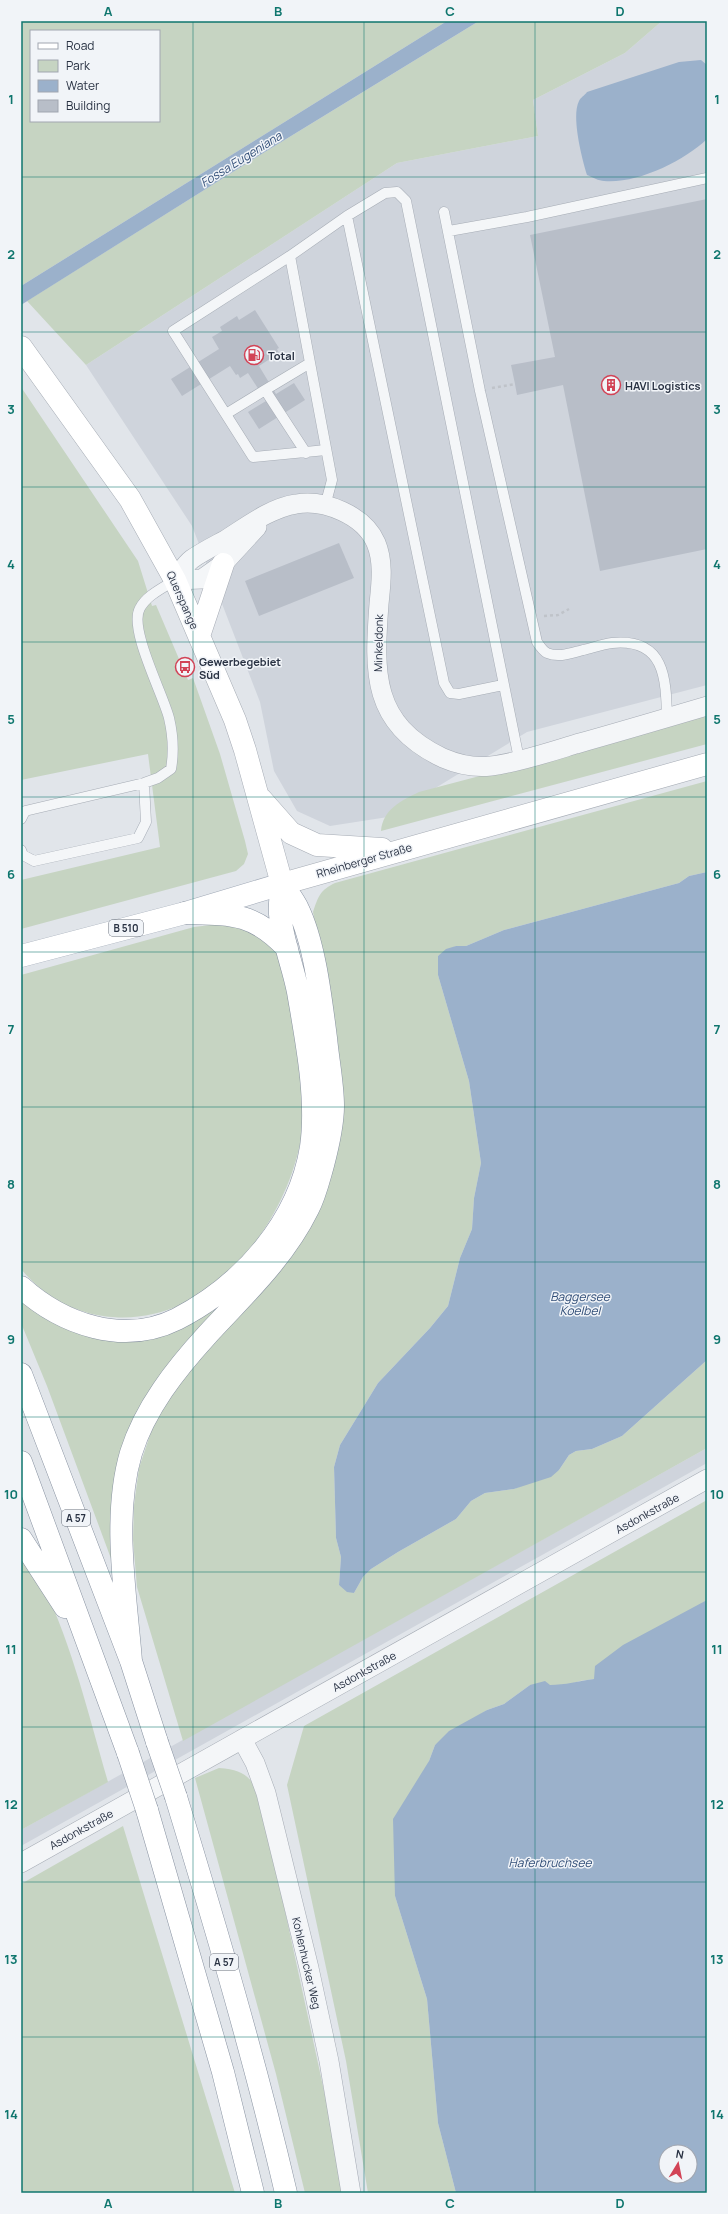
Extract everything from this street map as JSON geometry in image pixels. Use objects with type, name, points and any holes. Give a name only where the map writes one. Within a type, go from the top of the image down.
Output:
[{"type":"main road","name":"Querspange","points":[[21,347],[130,499],[175,580],[235,720],[245,750],[282,884]]},
{"type":"main road","points":[[199,636],[223,564]]},
{"type":"main road","name":"Rheinberger Straße","points":[[21,956],[184,912],[707,764]]},
{"type":"main road","points":[[256,793],[291,833],[317,845],[400,850]]},
{"type":"main road","points":[[21,1286],[38,1302],[78,1324],[116,1330],[152,1327],[170,1322],[200,1307],[224,1289],[245,1270],[273,1238],[292,1204],[303,1177],[311,1146],[312,1106],[308,1055],[297,990],[280,914],[282,884]]},
{"type":"main road","points":[[131,1661],[122,1546],[124,1491],[131,1453],[144,1422],[163,1389],[191,1352],[277,1258],[294,1234],[309,1208],[328,1147],[333,1107],[325,1030],[308,934],[298,908],[282,884]]},
{"type":"main road","points":[[184,912],[234,915],[253,921],[273,933],[287,948]]},
{"type":"main road","name":"A 57","points":[[21,1374],[131,1661],[176,1798],[270,2127],[286,2193]]},
{"type":"main road","name":"A 57","points":[[21,1462],[91,1649],[147,1810],[223,2072],[253,2193]]},
{"type":"main road","points":[[21,1539],[91,1649]]},
{"type":"street","name":"Minkeldonk","points":[[175,580],[190,560],[268,514],[294,504],[311,503],[346,513],[368,531],[376,543],[380,560],[381,578],[376,651],[377,679],[382,698],[401,728],[417,743],[444,758],[468,766],[491,766],[519,759],[707,706]]},
{"type":"street","name":"Minkeldonk","points":[[175,580],[202,579],[223,564],[268,514]]},
{"type":"street","name":"Asdonkstraße","points":[[21,1863],[707,1479]]},
{"type":"street","name":"Kohlenhucker Weg","points":[[242,1739],[261,1776],[308,1961],[329,2061],[351,2193]]},
{"type":"lane","points":[[449,231],[528,217],[707,178]]},
{"type":"lane","points":[[326,450],[253,457],[174,332],[385,192],[397,192],[406,201],[502,685],[519,759]]},
{"type":"lane","points":[[444,212],[480,391],[537,642],[546,653],[560,656],[611,643],[627,643],[642,647],[652,653],[662,666],[666,693],[667,718]]},
{"type":"lane","points":[[347,216],[444,683],[450,693],[459,694],[502,685]]},
{"type":"lane","points":[[290,256],[332,480],[325,506]]},
{"type":"lane","points":[[226,414],[310,363]]},
{"type":"lane","points":[[265,390],[306,453]]},
{"type":"lane","points":[[21,819],[25,811],[144,783],[158,778],[171,769],[174,754],[169,718],[136,627],[139,609],[148,598],[175,580]]},
{"type":"lane","points":[[21,850],[23,855],[34,861],[138,838],[146,822],[144,783]]},
{"type":"shaded area","points":[[662,21],[707,21],[707,685],[527,732],[388,817],[330,826],[297,811],[274,771],[260,702],[192,526],[86,365],[397,163],[538,136],[533,100],[625,53]]},
{"type":"shaded area","points":[[707,1448],[707,1463],[21,1846],[21,1830]]},
{"type":"green space","points":[[21,21],[447,21],[21,286]]},
{"type":"green space","points":[[479,21],[662,21],[625,53],[533,100],[538,136],[397,163],[86,365],[27,301],[260,155]]},
{"type":"green space","points":[[21,387],[138,561],[152,606],[156,605],[188,680],[193,678],[220,754],[248,854],[244,864],[236,871],[21,929],[21,880],[160,847],[148,754],[21,780]]},
{"type":"green space","points":[[707,716],[707,744],[381,831],[382,823],[389,811],[400,802],[419,792]]},
{"type":"green space","points":[[707,781],[707,872],[689,876],[679,883],[504,930],[466,946],[456,946],[438,956],[438,975],[469,1081],[481,1163],[474,1198],[472,1229],[460,1258],[448,1306],[430,1328],[378,1383],[340,1445],[334,1467],[336,1538],[341,1557],[339,1585],[354,1593],[363,1577],[371,1569],[456,1519],[471,1501],[485,1493],[514,1489],[559,1470],[569,1455],[576,1451],[592,1449],[622,1436],[707,1360],[707,1448],[183,1741],[137,1587],[133,1540],[134,1505],[139,1468],[151,1432],[166,1401],[208,1348],[265,1289],[292,1256],[312,1224],[335,1031],[313,912],[318,898],[326,888],[335,883]]},
{"type":"green space","points":[[237,923],[243,925],[256,933],[272,946],[282,958],[289,987],[303,1096],[303,1125],[301,1139],[292,1173],[277,1207],[258,1239],[234,1267],[206,1291],[174,1307],[140,1316],[103,1316],[91,1314],[68,1306],[38,1287],[21,1269],[21,975],[194,927]]},
{"type":"green space","points":[[232,1290],[152,1390],[113,1564],[47,1386],[21,1323],[21,1295],[116,1335]]},
{"type":"green space","points":[[707,1500],[707,1600],[594,1679],[567,1685],[530,1685],[504,1704],[487,1710],[435,1745],[429,1761],[395,1896],[427,1999],[438,2123],[456,2193],[368,2193],[346,2061],[287,1785],[304,1726]]},
{"type":"green space","points":[[21,1550],[44,1587],[64,1634],[80,1683],[108,1782],[21,1830]]},
{"type":"green space","points":[[219,1768],[238,1771],[246,1776],[259,1791],[334,2137],[343,2193],[305,2193],[276,2074],[195,1778]]},
{"type":"green space","points":[[123,1826],[235,2193],[21,2193],[21,1884]]},
{"type":"water","name":"Fossa Eugeniana","points":[[447,21],[479,21],[260,155],[21,305],[21,286]]},
{"type":"water","points":[[701,60],[707,65],[707,139],[673,163],[645,175],[631,179],[604,181],[587,175],[578,138],[576,117],[580,99],[587,92],[679,62]]},
{"type":"water","name":"Baggersee Koelbel","points":[[707,872],[707,1360],[622,1436],[592,1449],[576,1451],[569,1455],[559,1470],[551,1477],[514,1489],[485,1493],[471,1501],[456,1519],[371,1569],[363,1577],[354,1593],[347,1592],[339,1585],[341,1557],[336,1538],[334,1467],[340,1445],[378,1383],[430,1328],[448,1306],[460,1258],[472,1229],[474,1198],[481,1163],[469,1081],[438,975],[438,956],[446,949],[456,946],[466,946],[504,930],[679,883],[689,876]]},
{"type":"water","name":"Haferbruchsee","points":[[707,1600],[707,2193],[456,2193],[438,2123],[427,1999],[395,1896],[393,1819],[429,1761],[435,1745],[449,1731],[487,1710],[504,1704],[530,1685],[545,1681],[550,1685],[556,1685],[594,1679],[595,1666],[623,1645]]},
{"type":"building","name":"HAVI Logistics","points":[[707,199],[707,549],[600,571],[563,385],[517,395],[511,365],[555,357],[530,235]]},
{"type":"building","points":[[255,310],[279,348],[277,349],[279,353],[259,366],[276,394],[294,383],[305,400],[259,429],[248,412],[266,401],[248,373],[240,378],[230,366],[182,396],[171,379],[219,349],[212,337],[222,331],[220,327],[237,316],[239,320]]},
{"type":"building","points":[[339,543],[354,578],[259,616],[245,581]]},
{"type":"place","name":"Total","points":[[254,355]]},
{"type":"place","name":"HAVI Logistics","points":[[611,385]]},
{"type":"place","name":"Gewerbegebiet Süd","points":[[185,667]]}]
